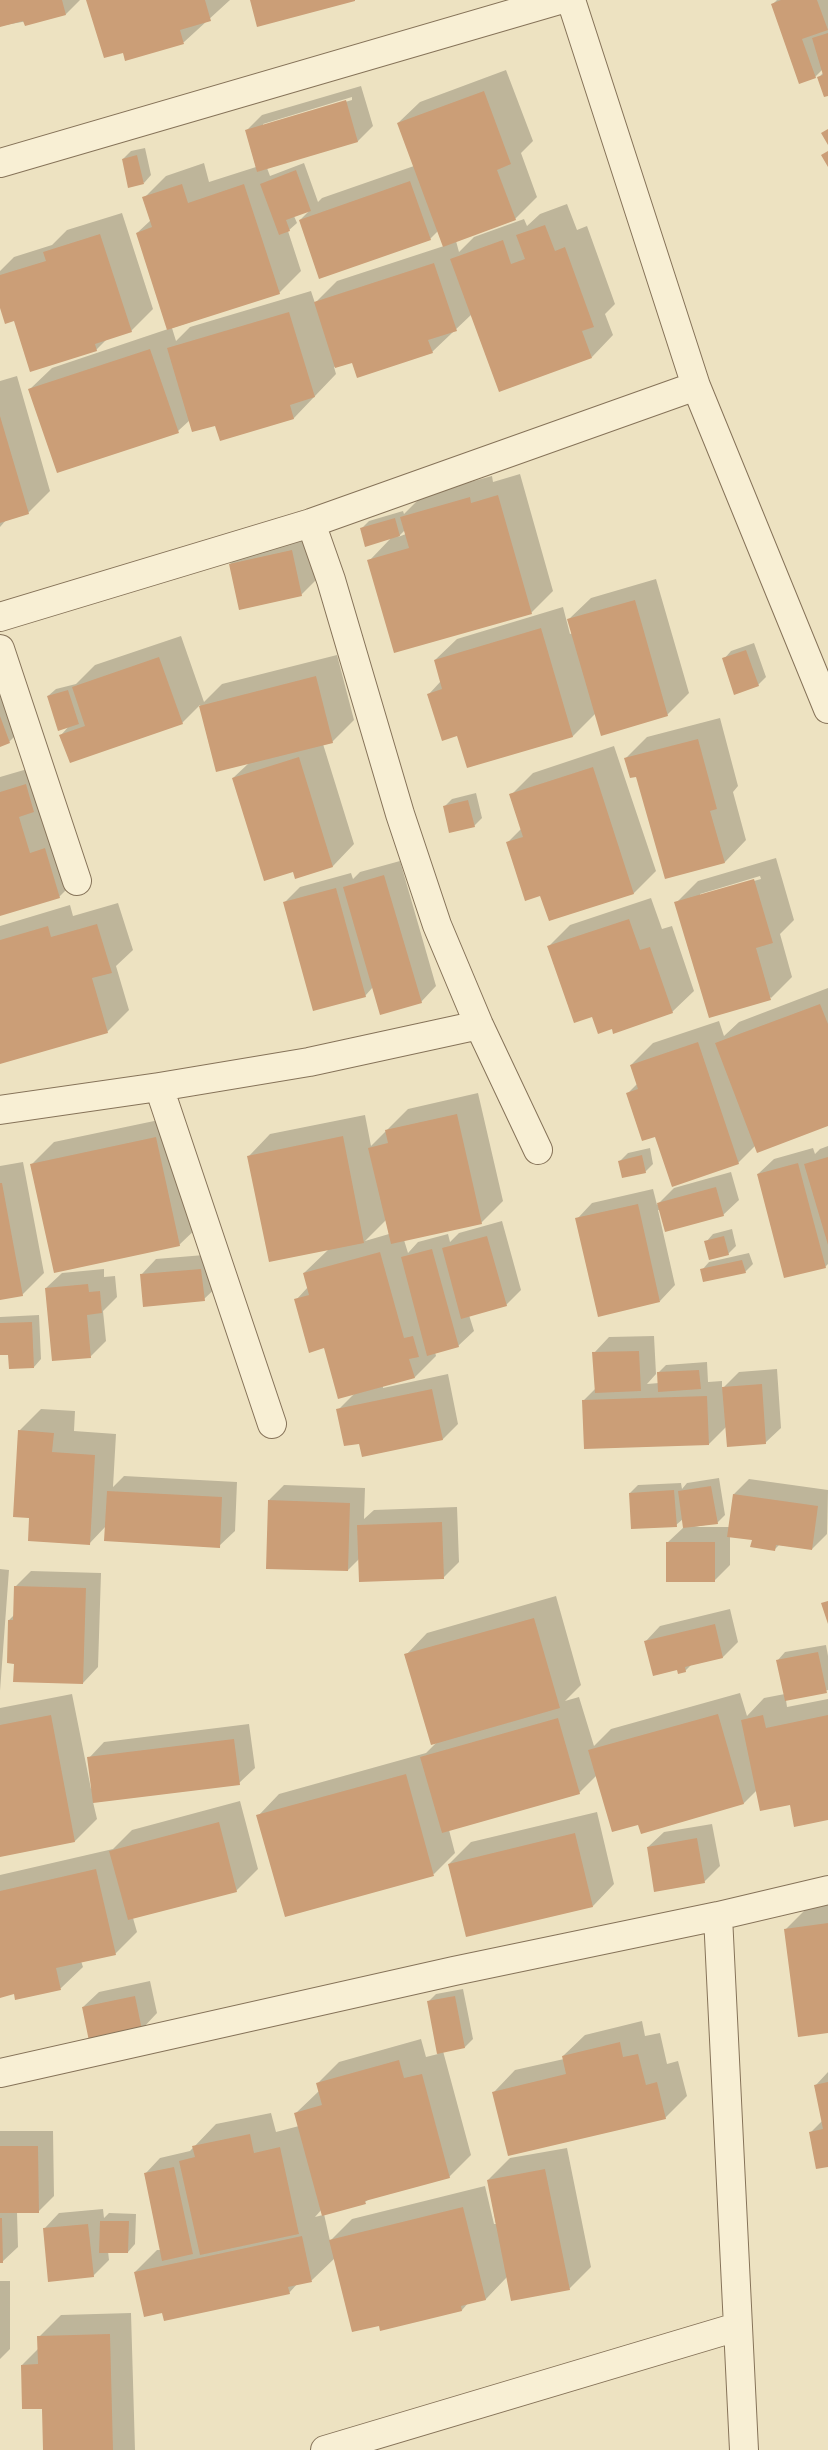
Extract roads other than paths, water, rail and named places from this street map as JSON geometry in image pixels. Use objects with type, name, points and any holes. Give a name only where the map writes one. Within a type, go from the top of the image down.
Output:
[{"type":"street","points":[[0,163],[559,0]]},
{"type":"street","points":[[571,0],[696,386],[828,709]]},
{"type":"street","points":[[0,617],[311,523],[696,386]]},
{"type":"street","points":[[311,523],[331,580],[400,814],[437,925],[479,1024],[538,1150]]},
{"type":"street","points":[[0,649],[77,881]]},
{"type":"street","points":[[0,1110],[159,1087],[309,1062],[479,1024]]},
{"type":"street","points":[[159,1087],[272,1424]]},
{"type":"street","points":[[0,2073],[454,1971],[718,1916],[828,1890]]},
{"type":"street","points":[[718,1916],[744,2450]]},
{"type":"street","points":[[332,2449],[737,2327]]}]
